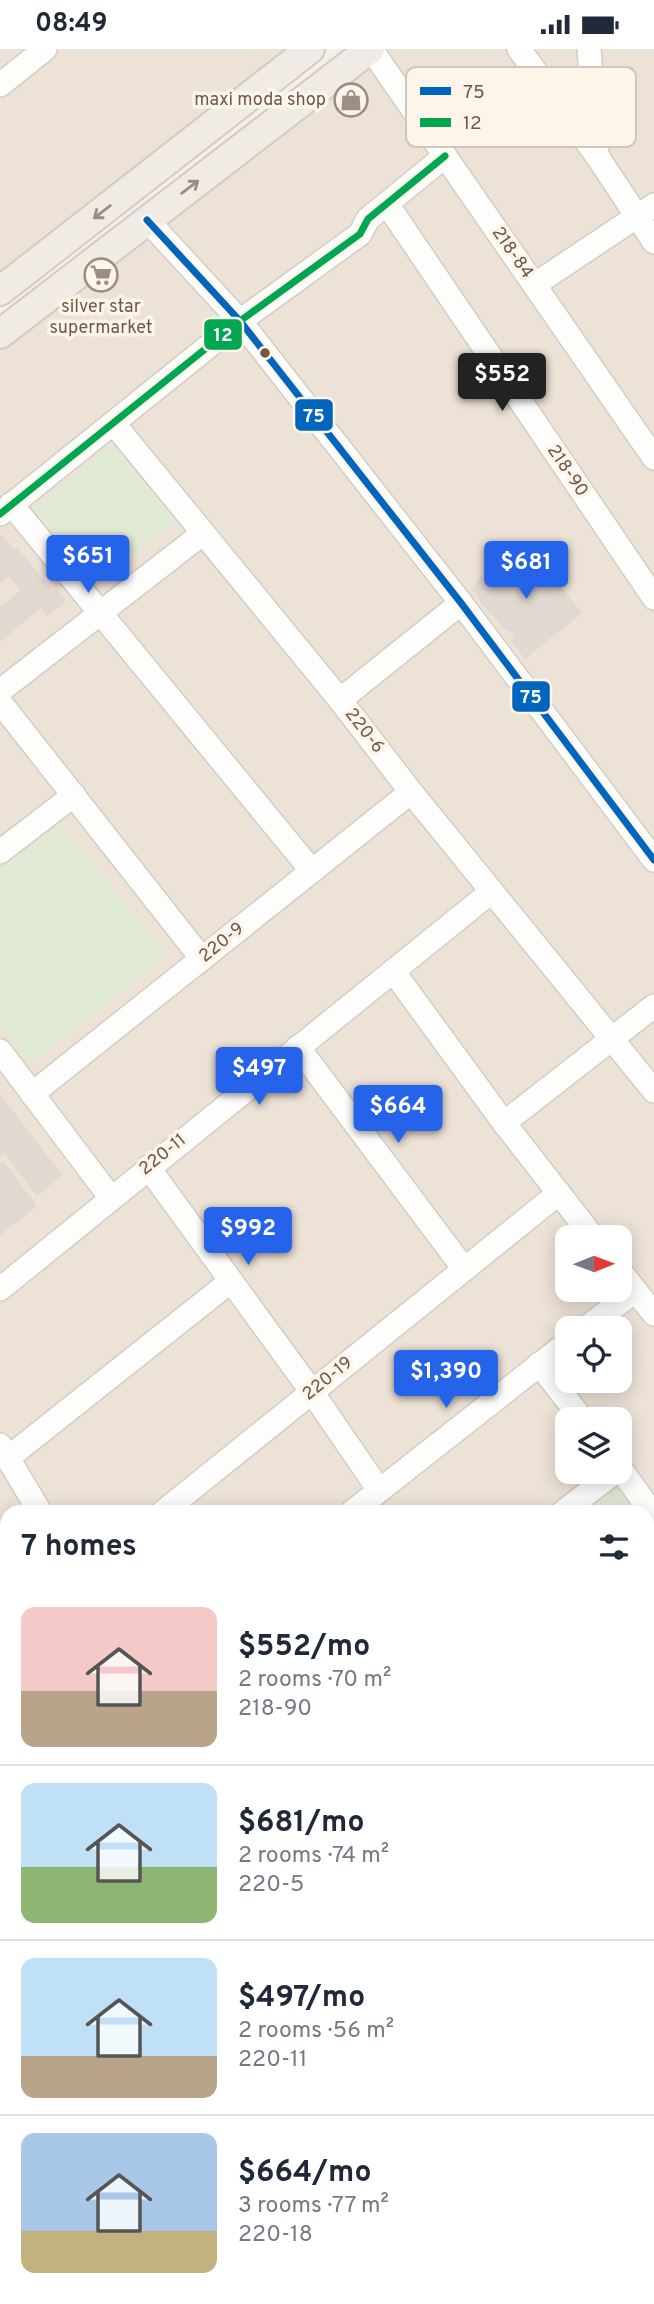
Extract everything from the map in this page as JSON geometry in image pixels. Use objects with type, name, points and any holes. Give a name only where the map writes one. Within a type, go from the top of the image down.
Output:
[{"type":"main road","points":[[0,292],[310,49]]},
{"type":"main road","points":[[0,334],[363,51]]},
{"type":"street","points":[[0,85],[45,49]]},
{"type":"street","points":[[519,49],[532,67]]},
{"type":"street","points":[[589,49],[590,67]]},
{"type":"street","name":"218-84","points":[[363,51],[406,106]]},
{"type":"street","name":"218-84","points":[[438,147],[654,457]]},
{"type":"street","points":[[590,147],[645,211],[654,242]]},
{"type":"street","points":[[596,147],[597,156]]},
{"type":"street","points":[[312,871],[100,613],[6,509],[240,321],[360,234],[368,219],[445,156]]},
{"type":"street","name":"218-90","points":[[387,204],[654,598]]},
{"type":"street","points":[[534,285],[645,211]]},
{"type":"street","points":[[146,219],[240,321],[461,603],[654,860]]},
{"type":"street","name":"220-6","points":[[114,424],[340,699],[491,892],[654,1091]]},
{"type":"street","points":[[0,691],[202,534]]},
{"type":"street","points":[[340,699],[461,603]]},
{"type":"street","points":[[0,702],[202,959]]},
{"type":"street","name":"220-9","points":[[32,1094],[411,792]]},
{"type":"street","points":[[0,852],[74,795]]},
{"type":"street","name":"220-11","points":[[0,1289],[491,892]]},
{"type":"street","points":[[393,971],[504,1123],[584,1225]]},
{"type":"street","points":[[504,1123],[654,1006]]},
{"type":"street","points":[[298,1047],[464,1269]]},
{"type":"street","points":[[0,1051],[111,1198]]},
{"type":"street","points":[[148,1167],[312,1392],[379,1490]]},
{"type":"street","name":"220-19","points":[[172,1505],[559,1193]]},
{"type":"street","points":[[36,1505],[4,1451],[231,1281]]},
{"type":"street","points":[[632,1287],[654,1314]]},
{"type":"street","points":[[602,1316],[635,1291]]},
{"type":"street","points":[[361,1505],[555,1352]]},
{"type":"street","points":[[539,1364],[573,1407]]},
{"type":"street","points":[[572,1505],[599,1484]]},
{"type":"street","points":[[631,1484],[646,1505]]},
{"type":"shaded area","points":[[0,49],[310,49],[0,292]]},
{"type":"shaded area","points":[[366,49],[654,49],[654,1505],[0,1505],[0,335]]},
{"type":"green space","points":[[116,441],[179,520],[94,584],[32,509]]},
{"type":"green space","points":[[59,824],[169,955],[30,1064],[0,1024],[0,870]]},
{"type":"green space","points":[[599,1484],[626,1484],[644,1505],[572,1505]]},
{"type":"building","points":[[2,535],[14,550],[17,547],[53,592],[56,589],[66,601],[47,616],[41,608],[0,642],[0,604],[2,606],[21,590],[9,576],[0,583]]},
{"type":"building","points":[[523,545],[547,569],[582,613],[525,659],[511,641],[515,634],[504,628],[480,602],[478,594],[471,590],[480,577],[485,577]]},
{"type":"building","points":[[0,1094],[62,1175],[37,1196],[4,1153],[0,1156]]},
{"type":"building","points":[[3,1161],[37,1206],[0,1235],[0,1163]]},
{"type":"transit line","name":"12","points":[[0,514],[240,321],[360,234],[368,219],[445,156]]},
{"type":"transit line","name":"75","points":[[147,220],[240,321],[461,603],[654,860]]},
{"type":"place","name":"maxi moda shop","points":[[351,100]]},
{"type":"place","name":"silver star supermarket","points":[[101,275]]}]
